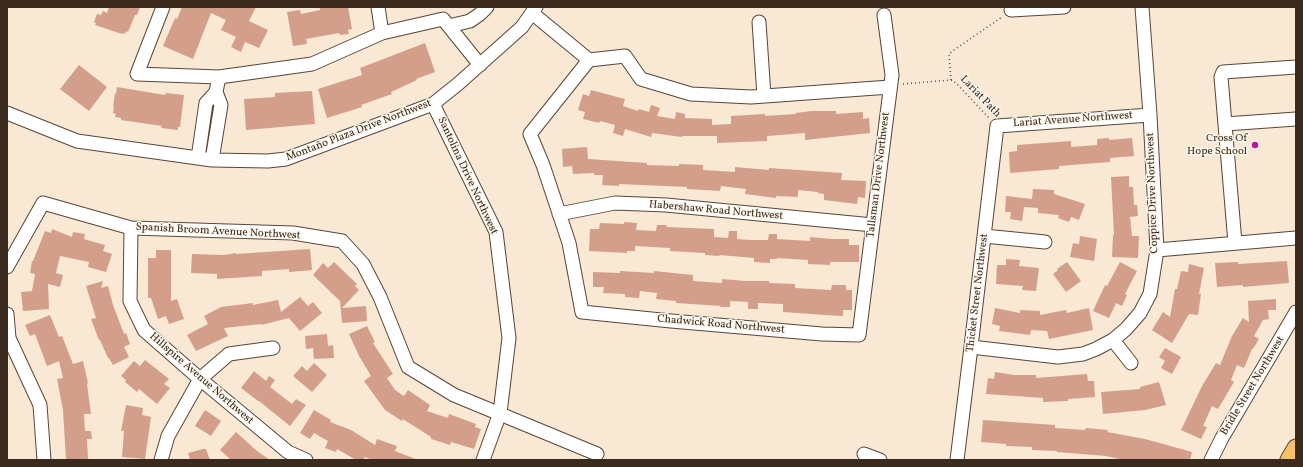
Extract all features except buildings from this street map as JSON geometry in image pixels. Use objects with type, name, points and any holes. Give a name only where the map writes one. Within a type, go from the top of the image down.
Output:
[{"type":"main road","points":[[1289,460],[1296,448]]},
{"type":"street","points":[[164,7],[137,74],[219,77],[312,64],[382,33],[443,19],[480,65]]},
{"type":"street","points":[[378,7],[382,33]]},
{"type":"street","points":[[449,26],[470,21],[487,7]]},
{"type":"street","points":[[1011,10],[1064,7]]},
{"type":"street","name":"Coppice Drive Northwest","points":[[972,347],[1058,357],[1083,354],[1113,340],[1140,313],[1150,294],[1157,250],[1150,115],[1142,7]]},
{"type":"street","points":[[534,10],[589,60]]},
{"type":"street","name":"Montaño Plaza Drive Northwest","points":[[7,113],[77,141],[212,160],[286,160],[433,104],[480,65],[522,27],[534,10]]},
{"type":"street","name":"Tallsman Drive Northwest","points":[[859,335],[892,75],[884,15]]},
{"type":"street","points":[[759,22],[764,96]]},
{"type":"street","points":[[559,214],[543,165],[530,134],[589,60],[625,56],[641,79],[690,94],[751,97],[891,84]]},
{"type":"street","points":[[1235,243],[1221,77],[1223,72],[1296,66]]},
{"type":"street","points":[[198,158],[206,103],[216,92],[219,77]]},
{"type":"street","points":[[212,160],[221,105],[216,92]]},
{"type":"street","name":"Santolina Drive Northwest","points":[[433,104],[496,232],[509,338],[500,413],[483,460]]},
{"type":"street","name":"Lariat Avenue Northwest","points":[[997,126],[1150,115]]},
{"type":"street","points":[[1225,124],[1296,119]]},
{"type":"street","name":"Thicket Street Northwest","points":[[957,460],[972,347],[997,126]]},
{"type":"street","name":"Spanish Broom Avenue Northwest","points":[[7,267],[42,203],[131,228],[293,233],[342,241],[363,264],[380,297],[408,367],[454,395],[597,454]]},
{"type":"street","name":"Habershaw Road Northwest","points":[[559,214],[614,203],[666,205],[873,225]]},
{"type":"street","name":"Chadwick Road Northwest","points":[[559,214],[569,243],[582,312],[815,333],[859,335]]},
{"type":"street","name":"Hillspire Avenue Northwest","points":[[131,228],[130,301],[144,330],[288,452],[306,460]]},
{"type":"street","points":[[984,236],[1045,242]]},
{"type":"street","points":[[1157,250],[1296,238]]},
{"type":"street","name":"Bridle Street Northwest","points":[[1211,460],[1222,438],[1296,312]]},
{"type":"street","points":[[7,314],[11,352],[40,405],[44,460]]},
{"type":"street","points":[[1113,340],[1131,363]]},
{"type":"street","points":[[161,460],[168,436],[200,379],[229,354],[272,348]]},
{"type":"street","points":[[864,454],[880,460]]},
{"type":"path","points":[[891,84],[951,80],[950,54],[1011,10]]},
{"type":"path","name":"Lariat Path","points":[[951,80],[956,83],[997,126]]},
{"type":"place","name":"Cross Of Hope School","points":[[1255,145]]}]
